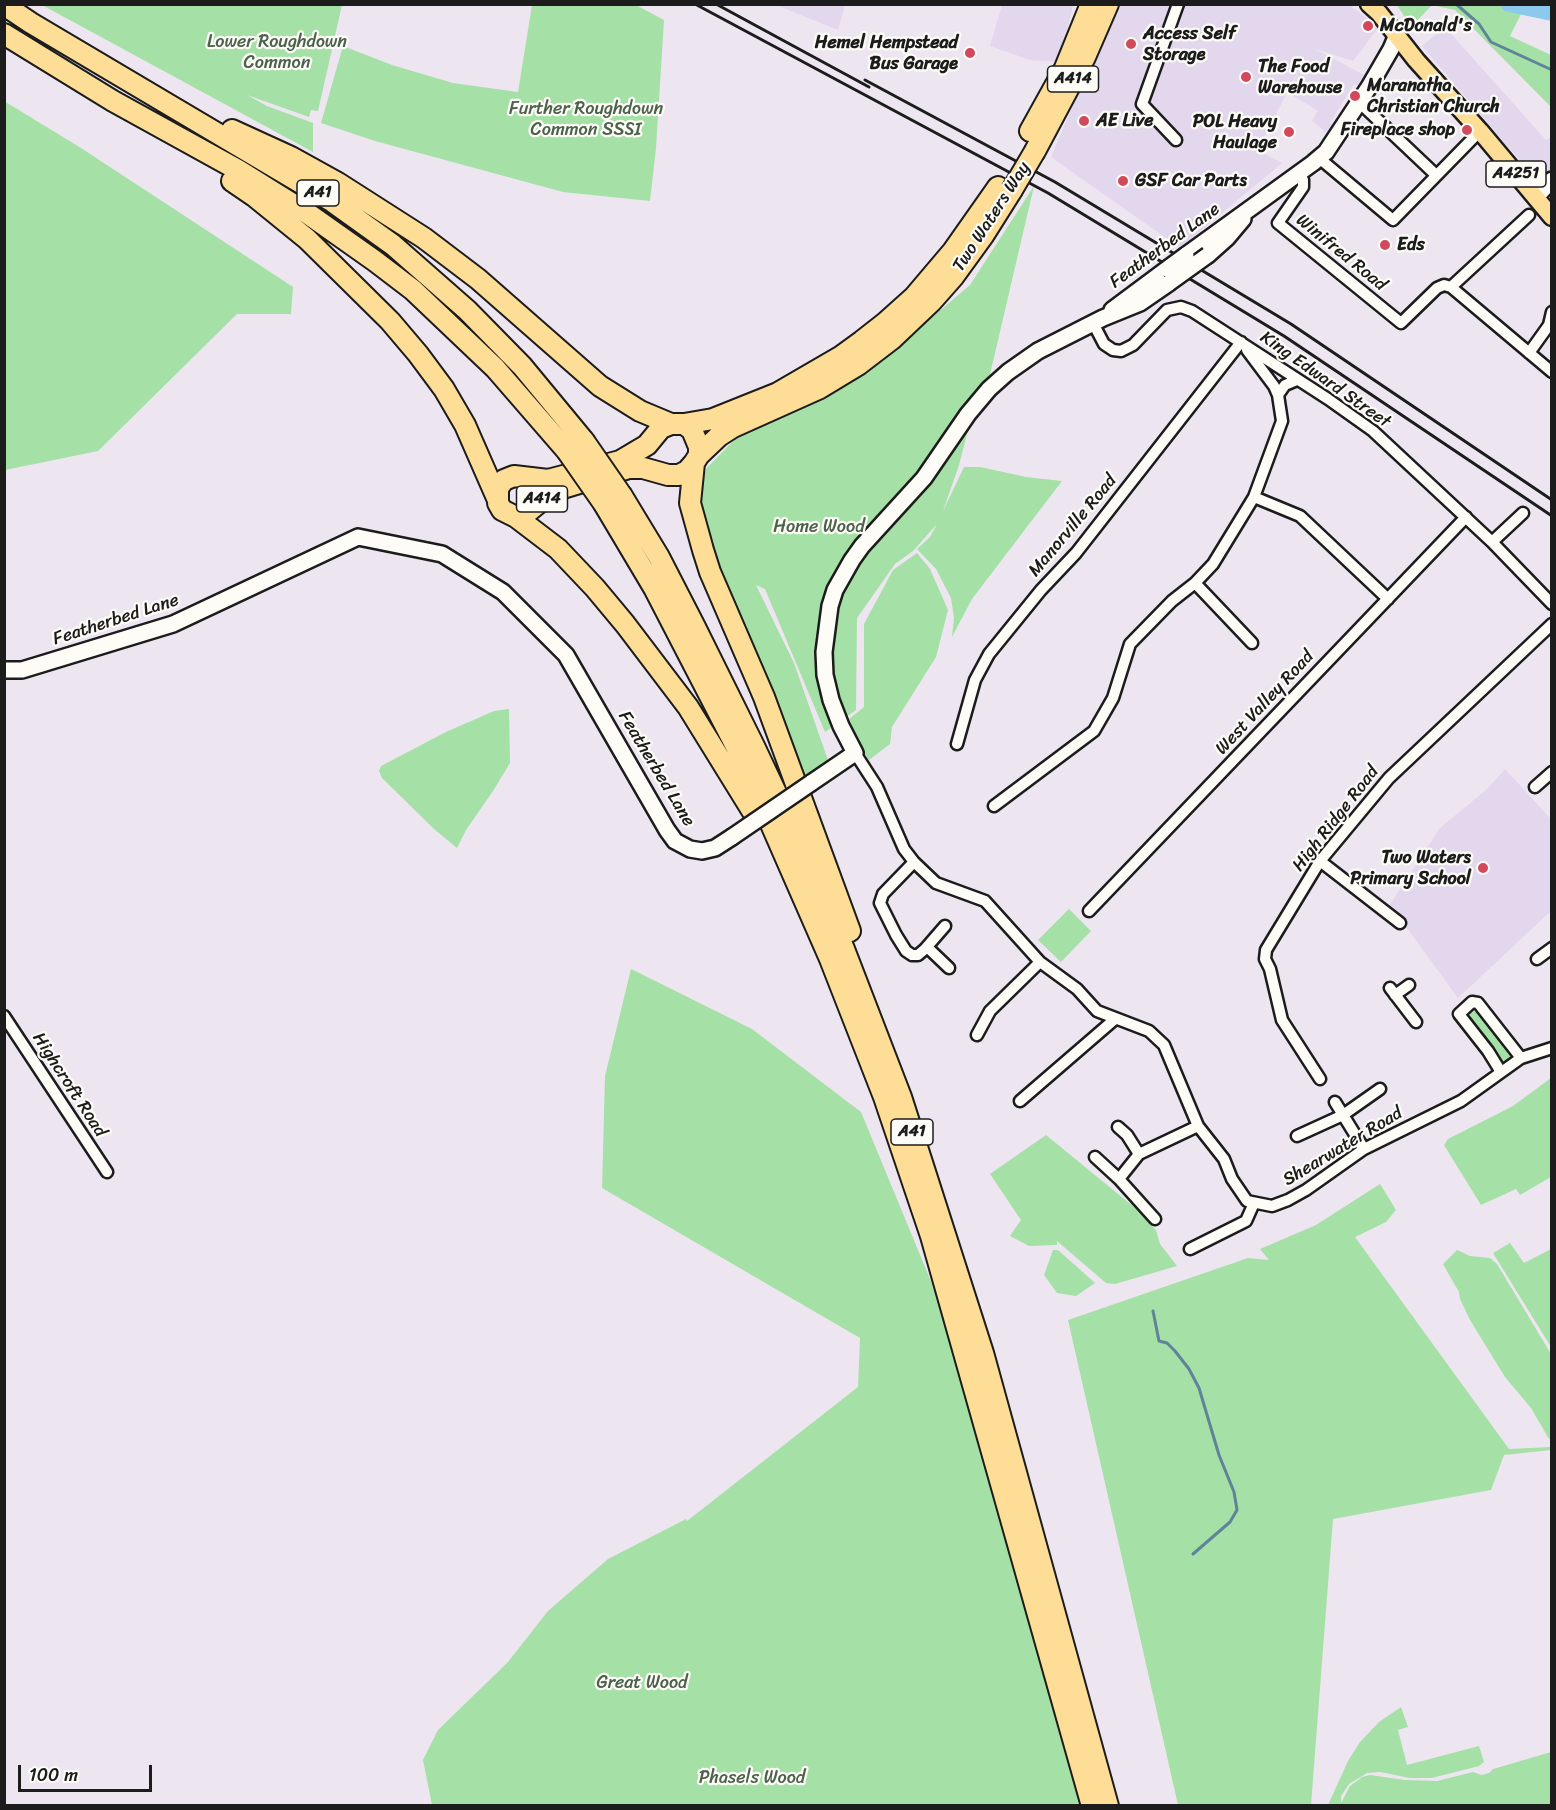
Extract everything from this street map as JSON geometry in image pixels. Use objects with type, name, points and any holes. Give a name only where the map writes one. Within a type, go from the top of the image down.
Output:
[{"type":"highway","name":"Two Waters Way","points":[[1029,148],[1091,4]]},
{"type":"highway","name":"Two Waters Way","points":[[697,459],[720,436],[733,427],[820,388],[858,365],[892,339],[931,302],[954,276],[983,236],[1007,186],[1085,57],[1108,4]]},
{"type":"highway","name":"A41","points":[[4,5],[333,202],[393,245],[467,310],[522,366],[613,500],[658,557],[754,746],[803,850],[901,1097],[982,1353],[1108,1806]]},
{"type":"highway","name":"A41","points":[[4,33],[69,74],[238,170],[307,213],[413,290],[575,446]]},
{"type":"highway","points":[[164,102],[192,110],[291,157],[338,183],[424,238],[478,279],[600,386],[640,411],[692,430],[698,439],[690,503],[703,550],[710,572],[764,697],[821,847],[896,1068],[901,1097]]},
{"type":"highway","points":[[154,123],[180,146],[254,196],[307,239],[390,321],[444,389],[465,425],[497,498]]},
{"type":"highway","name":"Two Waters Way","points":[[677,424],[713,419],[778,393],[840,357],[885,323],[914,297],[953,251],[981,213],[1007,186]]},
{"type":"highway","name":"A414","points":[[677,424],[661,428],[647,445],[620,461],[548,480],[514,476],[504,480],[498,488],[497,498],[502,510],[516,517],[527,513],[553,491],[628,468],[643,468],[668,475],[680,475],[687,471],[697,459]]},
{"type":"highway","name":"A41","points":[[613,500],[654,588],[742,758],[830,959],[876,1076],[931,1236],[1092,1806]]},
{"type":"highway","name":"A41","points":[[516,517],[558,549],[595,588],[644,649],[688,707],[748,802],[774,853],[798,886]]},
{"type":"main road","name":"A4251","points":[[1369,4],[1480,131],[1551,218]]},
{"type":"street","points":[[1176,140],[1142,104],[1178,4]]},
{"type":"street","name":"Featherbed Lane","points":[[1168,276],[1186,255],[1319,158],[1330,146],[1359,102],[1397,35]]},
{"type":"street","points":[[1359,102],[1436,175]]},
{"type":"street","points":[[1319,158],[1393,220],[1480,131]]},
{"type":"street","name":"Winifred Road","points":[[1299,173],[1303,180],[1303,187],[1278,223],[1401,323],[1434,290],[1444,285],[1451,287]]},
{"type":"street","points":[[1536,197],[1551,180]]},
{"type":"street","name":"Featherbed Lane","points":[[4,670],[22,670],[173,624],[358,537],[442,554],[503,592],[567,655],[675,841],[690,849],[702,851],[715,848],[855,753],[833,707],[824,665],[827,622],[835,590],[862,546],[924,478],[968,414],[989,389],[1038,351],[1098,321],[1168,276],[1208,255],[1227,238],[1253,207]]},
{"type":"street","points":[[1529,215],[1451,287],[1551,372]]},
{"type":"street","name":"King Edward Street","points":[[1098,321],[1104,344],[1113,350],[1121,351],[1133,345],[1167,310],[1181,307],[1192,311],[1373,431],[1492,542],[1551,604]]},
{"type":"street","points":[[1529,353],[1549,325],[1551,312]]},
{"type":"street","points":[[994,806],[1094,731],[1113,698],[1130,644],[1172,601],[1195,583],[1213,564],[1254,497],[1282,421],[1278,395],[1242,343]]},
{"type":"street","name":"Manorville Road","points":[[957,744],[975,680],[989,654],[1041,590],[1076,554],[1242,343]]},
{"type":"street","points":[[1278,395],[1285,385],[1297,380]]},
{"type":"street","points":[[1254,497],[1300,516],[1388,599]]},
{"type":"street","points":[[1492,542],[1523,513]]},
{"type":"street","name":"West Valley Road","points":[[1089,911],[1466,517]]},
{"type":"street","points":[[1195,583],[1252,643]]},
{"type":"street","name":"High Ridge Road","points":[[1320,1079],[1282,1020],[1270,969],[1265,959],[1266,950],[1320,861],[1389,778],[1551,624]]},
{"type":"street","points":[[855,753],[878,788],[904,849],[936,883],[985,901],[1040,962],[1077,989],[1097,1011],[1149,1031],[1164,1045],[1198,1126],[1224,1159],[1239,1190],[1247,1201],[1254,1203],[1246,1221],[1190,1249]]},
{"type":"street","points":[[1535,787],[1551,772]]},
{"type":"street","points":[[1320,861],[1400,923]]},
{"type":"street","points":[[914,862],[883,894],[880,903],[906,951],[912,955],[918,954],[927,947],[945,926]]},
{"type":"street","points":[[927,947],[947,970],[957,958]]},
{"type":"street","points":[[1536,959],[1551,948]]},
{"type":"street","points":[[977,1035],[990,1011],[1040,962]]},
{"type":"street","points":[[1409,985],[1392,992],[1416,1022]]},
{"type":"street","points":[[1501,1072],[1459,1014],[1472,1002],[1478,1003],[1521,1058]]},
{"type":"street","name":"Highcroft Road","points":[[4,1016],[107,1172]]},
{"type":"street","points":[[1020,1101],[1115,1019]]},
{"type":"street","name":"Shearwater Road","points":[[1254,1203],[1272,1206],[1288,1200],[1365,1149],[1461,1101],[1521,1058],[1551,1048]]},
{"type":"street","points":[[1297,1136],[1343,1115],[1380,1089]]},
{"type":"street","points":[[1335,1102],[1365,1149]]},
{"type":"street","points":[[1119,1179],[1139,1154],[1198,1126]]},
{"type":"street","points":[[1118,1127],[1127,1135],[1139,1154]]},
{"type":"street","points":[[1095,1157],[1119,1179],[1155,1219]]},
{"type":"shaded area","points":[[776,5],[845,5],[838,30]]},
{"type":"shaded area","points":[[1002,5],[1073,5],[1060,62],[1030,60],[990,46]]},
{"type":"shaded area","points":[[1116,5],[1349,5],[1379,27],[1353,61],[1315,49],[1370,78],[1364,88],[1354,84],[1330,123],[1334,125],[1326,132],[1312,121],[1318,111],[1289,93],[1301,65],[1258,150],[1282,163],[1180,248],[1051,157]]},
{"type":"shaded area","points":[[1445,27],[1546,140],[1551,137],[1551,168],[1541,179],[1534,177],[1422,46]]},
{"type":"shaded area","name":"Two Waters Primary School","points":[[1505,769],[1551,819],[1551,911],[1458,998],[1410,932],[1387,909],[1440,828],[1487,789]]},
{"type":"green space","name":"Lower Roughdown Common","points":[[42,5],[342,5],[318,111],[311,110],[309,117],[247,95],[267,106],[313,123],[313,152]]},
{"type":"green space","name":"Further Roughdown Common SSSI","points":[[532,5],[636,5],[664,20],[656,148],[650,201],[563,192],[375,141],[321,123],[343,46],[392,65],[453,83],[518,92]]},
{"type":"green space","points":[[1397,5],[1432,5],[1411,27]]},
{"type":"green space","points":[[1432,5],[1551,5],[1551,20],[1521,14],[1510,36],[1551,55],[1551,107],[1455,10]]},
{"type":"green space","points":[[4,101],[81,148],[293,287],[291,314],[237,314],[98,451],[5,470]]},
{"type":"green space","name":"Home Wood","points":[[1034,186],[988,383],[976,400],[959,465],[943,511],[964,467],[980,467],[1026,477],[1062,481],[972,599],[952,637],[954,618],[951,598],[936,569],[917,549],[930,537],[937,524],[913,551],[895,564],[857,618],[856,710],[825,732],[765,589],[756,585],[794,663],[828,760],[827,764],[805,781],[719,570],[701,511],[702,484],[706,469],[749,428],[781,416],[876,365],[970,285]]},
{"type":"green space","points":[[917,553],[930,569],[948,610],[936,657],[892,727],[890,744],[869,760],[855,739],[849,719],[864,707],[864,624],[893,570]]},
{"type":"green space","points":[[509,709],[510,763],[466,830],[457,848],[434,829],[382,778],[379,771],[381,766],[446,732],[494,711]]},
{"type":"green space","points":[[1069,909],[1091,931],[1061,962],[1038,940]]},
{"type":"green space","points":[[631,969],[752,1029],[861,1112],[949,1325],[960,1379],[1080,1805],[432,1805],[423,1760],[438,1730],[508,1662],[548,1611],[608,1559],[686,1519],[687,1521],[858,1387],[860,1338],[602,1188],[605,1076]]},
{"type":"green space","points":[[1471,1011],[1477,1012],[1510,1054],[1510,1058],[1501,1063],[1499,1061],[1498,1053],[1469,1017]]},
{"type":"green space","points":[[1551,1078],[1551,1177],[1520,1195],[1516,1189],[1481,1205],[1444,1145],[1448,1139],[1513,1106]]},
{"type":"green space","points":[[1046,1135],[1134,1207],[1156,1230],[1160,1244],[1177,1266],[1115,1284],[1106,1283],[1057,1241],[1057,1245],[1029,1246],[1010,1236],[1021,1220],[990,1174]]},
{"type":"green space","points":[[1380,1184],[1396,1210],[1386,1222],[1355,1237],[1509,1449],[1551,1447],[1551,1450],[1504,1455],[1491,1490],[1333,1519],[1311,1805],[1178,1805],[1068,1320],[1248,1258],[1269,1260],[1260,1249],[1316,1225]]},
{"type":"green space","points":[[1510,1243],[1524,1263],[1551,1249],[1551,1347],[1493,1253]]},
{"type":"green space","points":[[1053,1250],[1058,1250],[1095,1283],[1076,1296],[1057,1293],[1044,1275]]},
{"type":"green space","points":[[1457,1250],[1470,1256],[1490,1258],[1497,1264],[1551,1354],[1551,1438],[1549,1439],[1531,1408],[1505,1377],[1470,1320],[1459,1292],[1443,1264]]},
{"type":"green space","points":[[1401,1707],[1408,1727],[1398,1730],[1407,1765],[1479,1746],[1484,1762],[1479,1766],[1432,1778],[1410,1778],[1380,1772],[1367,1773],[1349,1784],[1341,1796],[1341,1803],[1350,1786],[1362,1777],[1370,1775],[1405,1780],[1437,1781],[1473,1772],[1482,1775],[1493,1769],[1551,1752],[1551,1805],[1328,1805],[1348,1761],[1360,1742],[1379,1722]]},
{"type":"waterway","points":[[1456,4],[1479,24],[1491,42],[1552,70]]},
{"type":"waterway","points":[[1509,4],[1552,13]]},
{"type":"waterway","points":[[1153,1311],[1159,1341],[1167,1343],[1175,1351],[1189,1369],[1199,1388],[1219,1455],[1234,1492],[1237,1510],[1230,1522],[1193,1554]]},
{"type":"railway","points":[[695,4],[1048,193],[1284,336],[1552,516]]},
{"type":"railway","points":[[716,4],[869,87]]},
{"type":"railway","points":[[865,80],[1055,182],[1291,324],[1552,500]]},
{"type":"place","name":"McDonald's","points":[[1368,26]]},
{"type":"place","name":"Access Self Storage","points":[[1131,44]]},
{"type":"place","name":"Hemel Hempstead Bus Garage","points":[[970,53]]},
{"type":"place","name":"The Food Warehouse","points":[[1246,77]]},
{"type":"place","name":"Maranatha Christian Church","points":[[1355,96]]},
{"type":"place","name":"AE Live","points":[[1084,121]]},
{"type":"place","name":"Fireplace shop","points":[[1467,130]]},
{"type":"place","name":"POL Heavy Haulage","points":[[1289,132]]},
{"type":"place","name":"GSF Car Parts","points":[[1123,181]]},
{"type":"place","name":"Eds","points":[[1385,245]]},
{"type":"place","name":"Two Waters Primary School","points":[[1483,868]]},
{"type":"park label","name":"Great Wood","points":[[642,1683]]},
{"type":"park label","name":"Phasels Wood","points":[[752,1778]]}]
